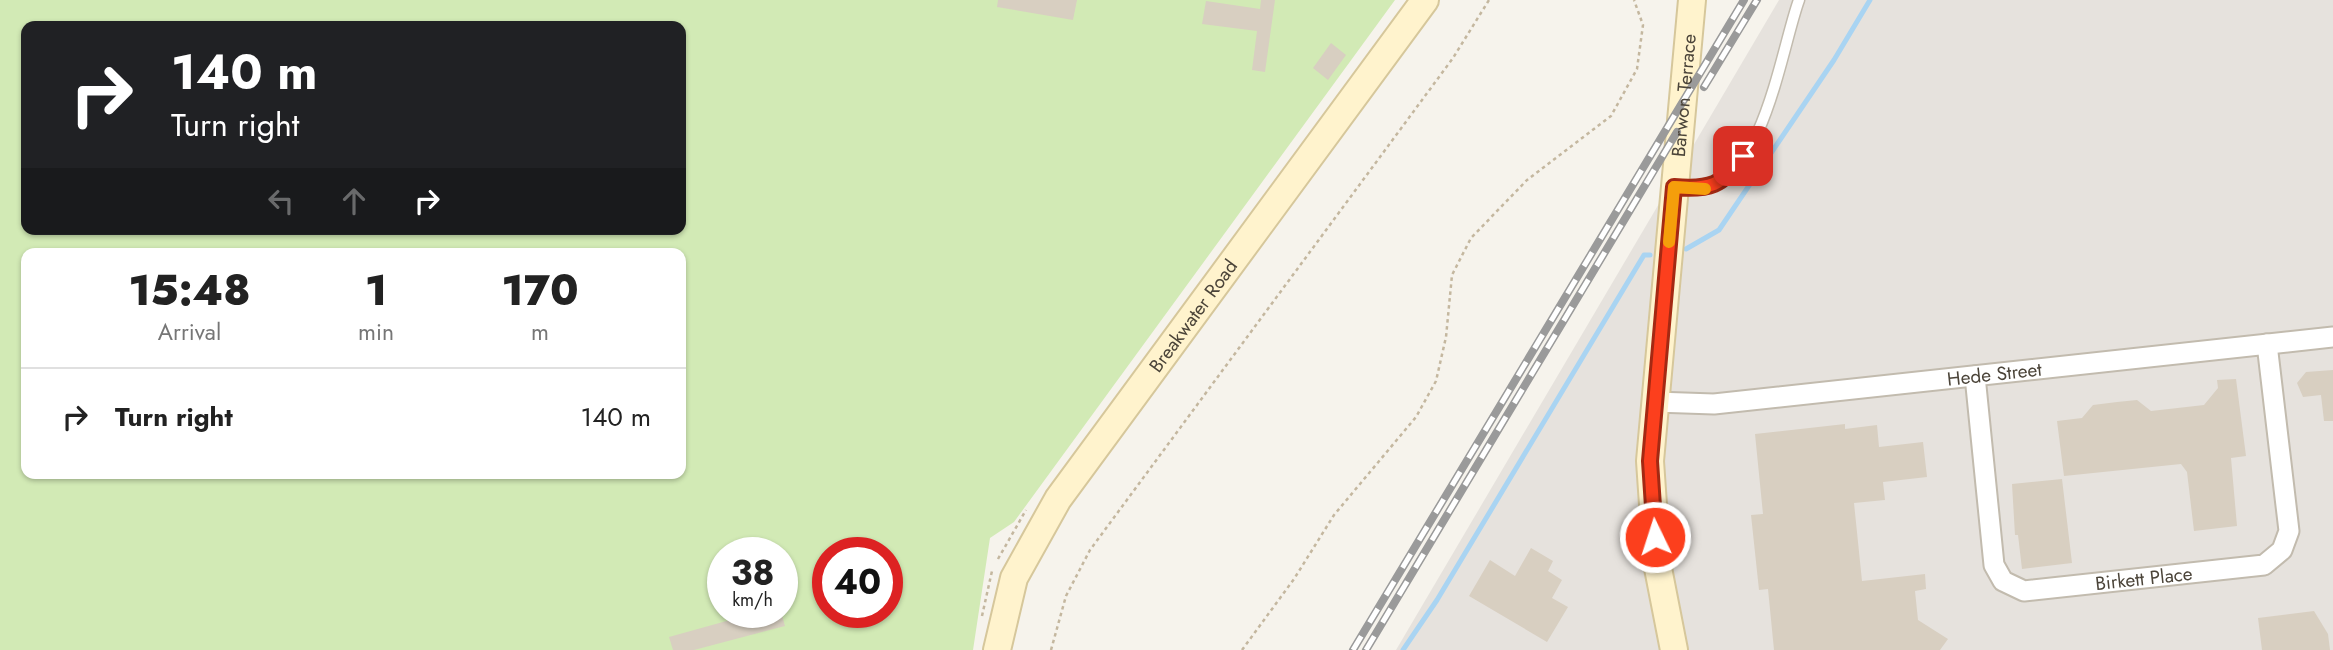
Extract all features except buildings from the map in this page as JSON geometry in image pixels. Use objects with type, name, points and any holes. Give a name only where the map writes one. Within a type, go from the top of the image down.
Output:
[{"type":"street","name":"Breakwater Road","points":[[996,650],[1014,578],[1058,499],[1425,0]]},
{"type":"street","name":"Barwon Terrace","points":[[1674,650],[1657,563],[1650,461],[1692,0]]},
{"type":"street","name":"Hede Street","points":[[1655,402],[1714,404],[2333,337]]},
{"type":"street","name":"Birkett Place","points":[[1975,376],[1994,565],[2003,581],[2024,591],[2237,568],[2264,565],[2282,550],[2289,531],[2267,344]]},
{"type":"lane","points":[[1674,187],[1708,188],[1735,168],[1751,143],[1772,100],[1799,0]]},
{"type":"path","points":[[1051,650],[1066,596],[1090,550],[1453,58],[1489,0]]},
{"type":"path","points":[[1242,650],[1294,579],[1334,515],[1416,417],[1436,381],[1446,337],[1452,275],[1471,238],[1527,180],[1611,116],[1637,69],[1643,25],[1634,0]]},
{"type":"shaded area","points":[[1779,0],[2333,0],[2333,650],[1396,650]]},
{"type":"green space","points":[[0,0],[1395,0],[1014,522],[990,538],[973,650],[0,650]]},
{"type":"waterway","points":[[1686,249],[1719,230],[1834,60],[1870,0]]},
{"type":"waterway","points":[[1403,650],[1437,600],[1644,255],[1650,255]]},
{"type":"railway","points":[[1353,650],[1744,0]]},
{"type":"railway","points":[[1704,87],[1757,0]]},
{"type":"railway","points":[[1366,650],[1677,132]]},
{"type":"slow traffic","points":[[1669,242],[1674,187],[1705,189]]},
{"type":"route","points":[[1655,537],[1650,461],[1674,187],[1701,189],[1717,184],[1735,168],[1743,156]]}]
